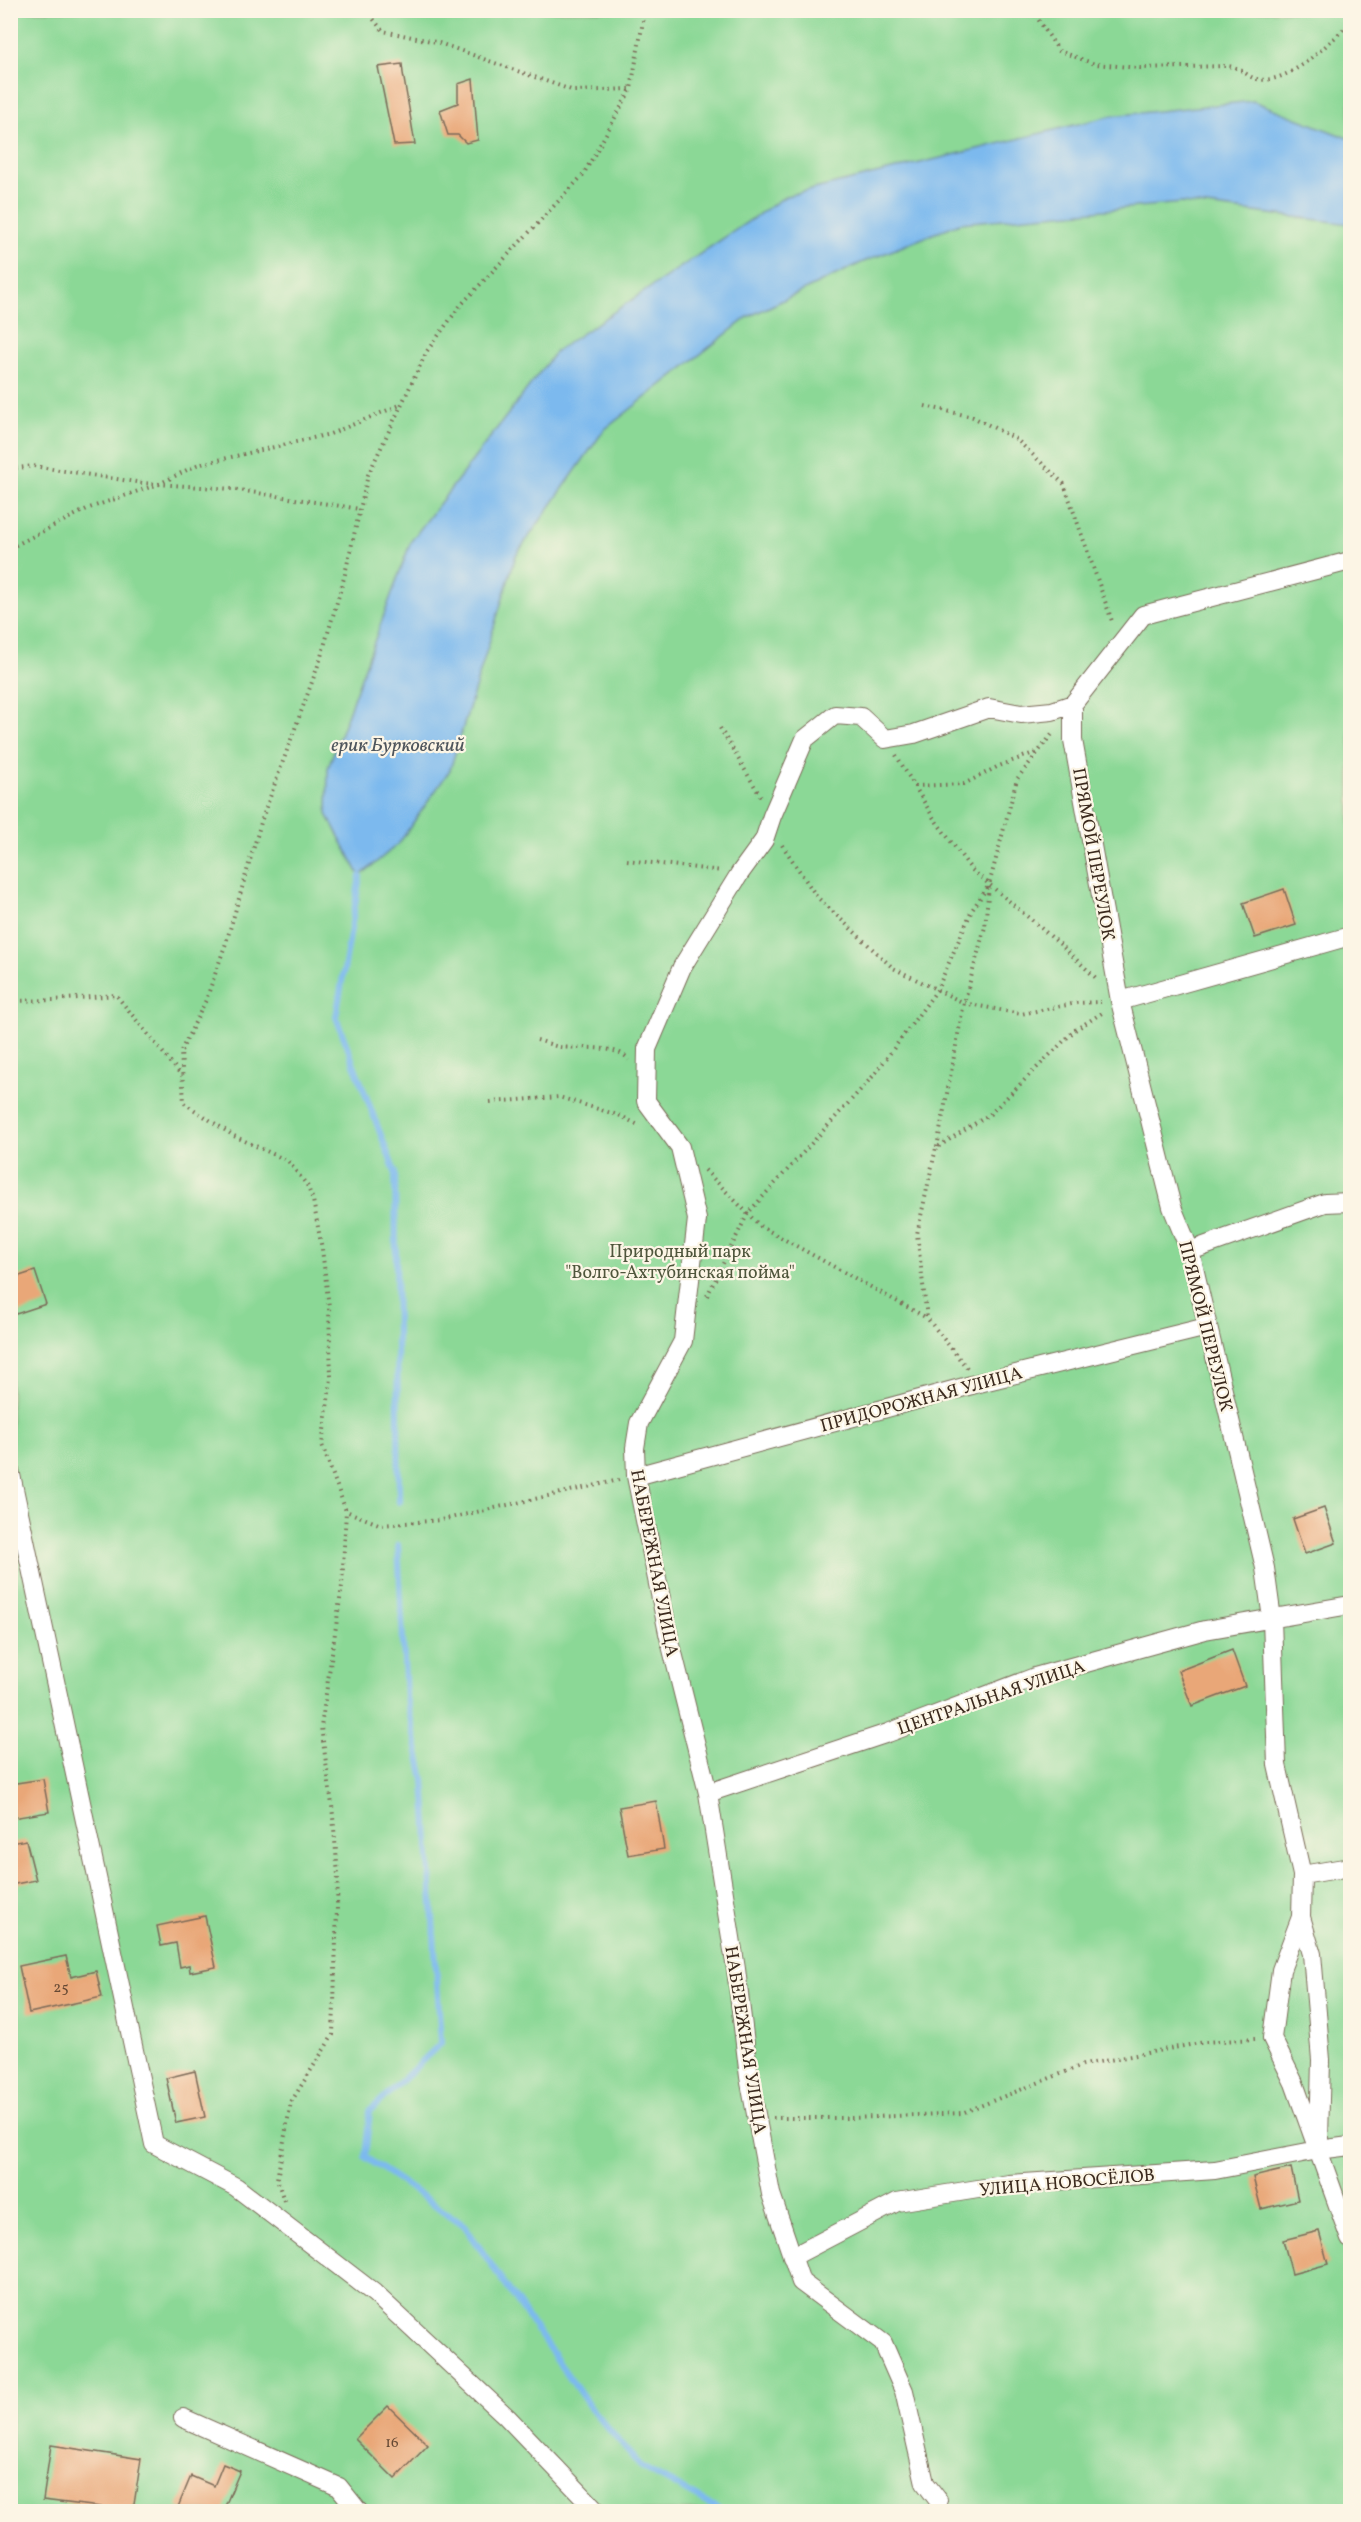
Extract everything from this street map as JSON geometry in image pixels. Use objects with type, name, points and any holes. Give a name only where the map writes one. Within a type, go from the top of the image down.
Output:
[{"type":"street","points":[[885,739],[914,734],[988,708],[1021,714],[1052,711],[1073,704],[1143,615],[1350,561]]},
{"type":"street","name":"ПРЯМОЙ ПЕРЕУЛОК","points":[[1073,704],[1073,740],[1120,1001],[1172,1207],[1190,1251],[1265,1568],[1272,1619],[1277,1765],[1302,1875],[1301,1917],[1312,1954],[1321,2060],[1318,2150]]},
{"type":"street","name":"НАБЕРЕЖНАЯ УЛИЦА","points":[[885,739],[861,717],[834,715],[805,739],[764,840],[740,873],[682,967],[647,1049],[646,1101],[680,1147],[697,1219],[682,1341],[639,1423],[634,1448],[636,1476],[668,1633],[708,1792],[757,2118],[771,2194],[801,2282],[883,2343],[904,2391],[925,2483],[938,2500]]},
{"type":"street","points":[[1120,1001],[1350,936]]},
{"type":"street","points":[[1190,1251],[1325,1203],[1350,1202]]},
{"type":"street","name":"ПРИДОРОЖНАЯ УЛИЦА","points":[[636,1476],[979,1383],[1208,1327]]},
{"type":"street","points":[[10,1470],[154,2144],[236,2187],[374,2292],[507,2417],[598,2511]]},
{"type":"street","name":"ЦЕНТРАЛЬНАЯ УЛИЦА","points":[[708,1792],[888,1733],[1035,1677],[1204,1630],[1350,1605]]},
{"type":"street","points":[[1302,1875],[1350,1866]]},
{"type":"street","name":"ПРЯМОЙ ПЕРЕУЛОК","points":[[1272,2038],[1281,1970],[1301,1917]]},
{"type":"street","points":[[1272,2038],[1294,2084],[1350,2239]]},
{"type":"street","name":"УЛИЦА НОВОСЁЛОВ","points":[[792,2257],[897,2202],[1009,2184],[1215,2170],[1350,2146]]},
{"type":"street","points":[[183,2418],[339,2487],[359,2511]]},
{"type":"path","points":[[366,10],[383,31],[436,42],[574,91],[631,89]]},
{"type":"path","points":[[295,2232],[277,2179],[291,2102],[333,2035],[338,1875],[332,1805],[321,1727],[342,1586],[346,1511],[322,1445],[331,1378],[329,1307],[322,1249],[313,1200],[307,1185],[288,1161],[234,1136],[184,1103],[181,1051],[206,1000],[226,943],[262,819],[320,660],[344,578],[368,475],[427,351],[460,306],[583,175],[631,89],[645,10]]},
{"type":"path","points":[[1032,10],[1059,51],[1095,64],[1140,68],[1240,67],[1256,79],[1278,79],[1319,52],[1350,23]]},
{"type":"path","points":[[10,548],[89,508],[159,484],[197,465],[330,434],[400,404]]},
{"type":"path","points":[[925,406],[973,417],[1016,439],[1064,484],[1116,633]]},
{"type":"path","points":[[10,469],[33,466],[159,484],[232,489],[360,509]]},
{"type":"path","points":[[720,728],[772,816],[782,846],[817,897],[893,968],[964,1003],[1021,1014],[1077,1003],[1120,1001]]},
{"type":"path","points":[[927,1318],[917,1234],[964,1003],[985,927],[989,885],[1017,779],[1054,732]]},
{"type":"path","points":[[885,739],[933,817],[971,869],[1060,945],[1120,1001]]},
{"type":"path","points":[[915,786],[964,784],[999,766],[1041,751]]},
{"type":"path","points":[[627,860],[740,873]]},
{"type":"path","points":[[704,1303],[748,1213],[874,1075],[937,990],[972,910],[989,885]]},
{"type":"path","points":[[10,1001],[116,995],[183,1077]]},
{"type":"path","points":[[936,1148],[990,1114],[1075,1030],[1120,1001]]},
{"type":"path","points":[[537,1040],[558,1047],[599,1048],[626,1055],[646,1086]]},
{"type":"path","points":[[490,1102],[559,1097],[621,1116],[650,1132]]},
{"type":"path","points":[[680,1147],[760,1226],[927,1318],[979,1383]]},
{"type":"path","points":[[346,1511],[381,1525],[441,1520],[636,1476]]},
{"type":"path","points":[[757,2118],[852,2118],[962,2113],[1083,2065],[1205,2042],[1272,2038]]},
{"type":"green space","name":"Природный парк \"Волго-Ахтубинская пойма\"","points":[[11,11],[1350,11],[1350,2511],[11,2511]]},
{"type":"water","name":"ерик Бурковский","points":[[1253,101],[1350,139],[1350,224],[1182,203],[960,223],[861,263],[748,317],[604,430],[516,555],[450,770],[399,843],[360,876],[327,814],[328,768],[411,541],[556,351],[786,196],[1111,116]]},
{"type":"building","points":[[402,64],[415,144],[394,145],[378,67]]},
{"type":"building","points":[[473,79],[478,140],[466,143],[458,135],[448,135],[440,110],[458,103],[458,84]]},
{"type":"building","points":[[1284,889],[1296,925],[1255,938],[1243,903]]},
{"type":"building","points":[[35,1271],[46,1304],[10,1316],[10,1279]]},
{"type":"building","points":[[1324,1508],[1336,1543],[1305,1554],[1293,1519]]},
{"type":"building","points":[[1232,1650],[1245,1686],[1192,1706],[1178,1671]]},
{"type":"building","points":[[43,1779],[49,1812],[13,1818],[10,1784]]},
{"type":"building","points":[[656,1801],[664,1849],[628,1855],[619,1807]]},
{"type":"building","points":[[26,1840],[36,1880],[10,1885],[10,1843]]},
{"type":"building","points":[[205,1916],[216,1967],[190,1972],[189,1965],[180,1967],[176,1943],[161,1946],[157,1926]]},
{"type":"building","points":[[66,1956],[71,1977],[96,1971],[102,1997],[29,2013],[19,1966]]},
{"type":"building","points":[[195,2071],[205,2117],[176,2123],[166,2078]]},
{"type":"building","points":[[1291,2168],[1298,2200],[1261,2209],[1253,2177]]},
{"type":"building","points":[[1319,2231],[1328,2264],[1292,2274],[1283,2240]]},
{"type":"building","points":[[388,2406],[428,2445],[395,2479],[355,2439]]},
{"type":"building","points":[[51,2445],[141,2459],[133,2511],[43,2500]]},
{"type":"building","points":[[223,2464],[240,2471],[223,2511],[188,2511],[178,2507],[191,2476],[214,2486]]},
{"type":"waterway","points":[[360,876],[336,1017],[395,1172],[399,1502]]},
{"type":"waterway","points":[[398,1545],[406,1698],[424,1779],[441,2043],[370,2111],[365,2157],[464,2225],[589,2406],[640,2466],[724,2512]]}]
